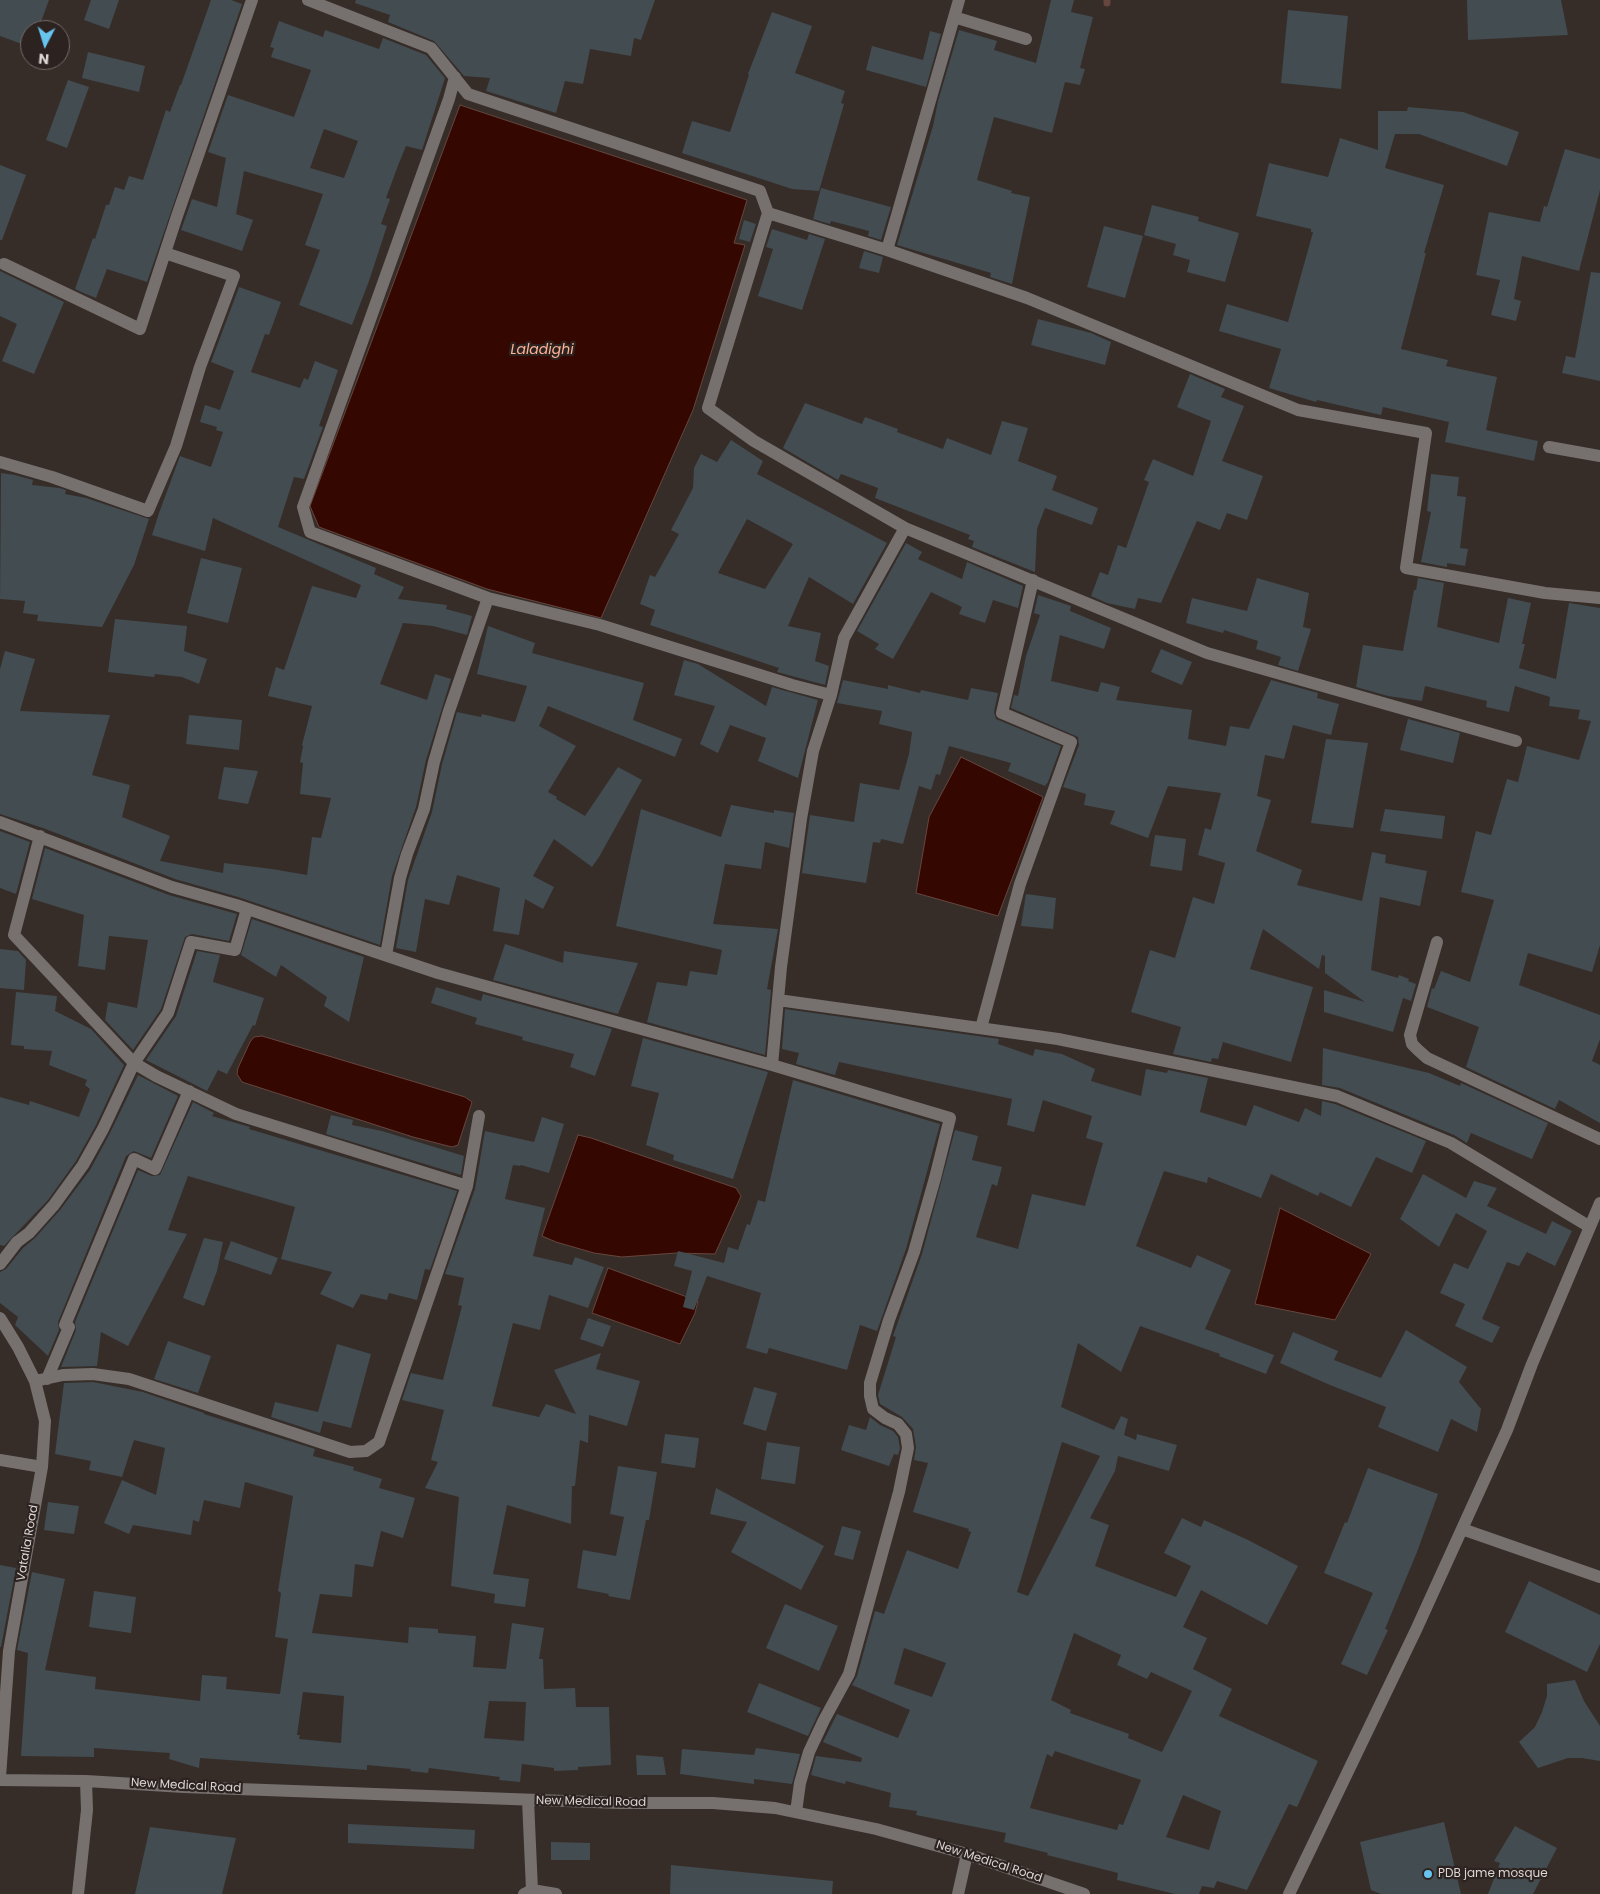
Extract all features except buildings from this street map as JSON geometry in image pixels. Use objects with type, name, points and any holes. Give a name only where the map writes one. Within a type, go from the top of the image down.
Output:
[{"type":"street","points":[[4,264],[140,329],[252,0]]},
{"type":"street","points":[[308,0],[431,48],[468,94],[760,191],[768,213],[708,408],[754,441],[905,528],[1207,653],[1516,741]]},
{"type":"street","points":[[887,250],[959,0]]},
{"type":"street","points":[[954,17],[1026,39]]},
{"type":"street","points":[[455,77],[449,99],[303,507],[310,532],[488,598],[600,625],[792,686],[831,695]]},
{"type":"street","points":[[768,213],[887,250],[1027,298],[1298,410],[1426,433],[1406,568],[1545,593],[1600,598]]},
{"type":"street","points":[[0,462],[52,477],[148,511],[176,446],[200,367],[234,276],[165,253]]},
{"type":"street","points":[[1549,447],[1600,456]]},
{"type":"street","points":[[772,1065],[778,1000],[801,819],[813,751],[831,695],[844,638],[905,528]]},
{"type":"street","points":[[981,1028],[1020,884],[1071,742],[1002,713],[1033,580]]},
{"type":"street","points":[[386,955],[402,870],[424,809],[434,762],[449,711],[488,598]]},
{"type":"street","points":[[0,822],[172,887],[247,909],[438,973],[772,1065],[950,1118],[936,1178],[914,1252],[870,1383],[873,1409],[885,1418],[898,1424],[906,1434],[908,1448],[900,1492],[849,1674],[824,1720],[810,1752],[800,1783],[796,1812]]},
{"type":"street","points":[[40,836],[14,935],[134,1064],[236,1114],[467,1186]]},
{"type":"street","points":[[0,1264],[17,1242],[29,1233],[54,1205],[83,1165],[103,1129],[134,1064],[168,1013],[191,942],[235,950],[247,909]]},
{"type":"street","points":[[1436,942],[1410,1035],[1412,1044],[1427,1058],[1600,1139]]},
{"type":"street","points":[[778,1000],[1058,1039],[1337,1096],[1450,1142],[1590,1226]]},
{"type":"street","points":[[41,1380],[68,1327],[65,1325],[134,1159],[155,1169],[189,1091]]},
{"type":"street","points":[[41,1380],[63,1375],[92,1374],[129,1379],[350,1452],[366,1451],[379,1442],[467,1186],[479,1116]]},
{"type":"street","points":[[1289,1894],[1416,1630],[1521,1398],[1532,1364],[1600,1202]]},
{"type":"street","name":"Vatalia Road","points":[[0,1318],[41,1380],[45,1421],[42,1467],[9,1651],[0,1778]]},
{"type":"street","points":[[0,1460],[42,1467]]},
{"type":"street","points":[[1462,1529],[1600,1576]]},
{"type":"street","name":"New Medical Road","points":[[0,1778],[528,1800],[620,1803],[713,1803],[775,1808],[876,1829],[967,1854],[1084,1894]]},
{"type":"street","points":[[78,1894],[87,1810],[86,1781]]},
{"type":"street","points":[[528,1800],[528,1892],[556,1894]]},
{"type":"street","points":[[958,1894],[967,1854]]},
{"type":"water","name":"Laladighi","points":[[460,105],[747,200],[734,243],[745,245],[693,410],[601,618],[487,589],[319,527],[310,506]]},
{"type":"water","points":[[961,757],[1043,797],[998,916],[916,893],[929,817]]},
{"type":"water","points":[[262,1036],[465,1097],[472,1102],[458,1145],[452,1147],[413,1137],[242,1082],[237,1074],[238,1068],[250,1042],[254,1037]]},
{"type":"water","points":[[578,1135],[736,1188],[741,1196],[715,1254],[676,1253],[622,1257],[594,1253],[542,1236]]},
{"type":"water","points":[[1280,1208],[1371,1254],[1335,1320],[1255,1304]]},
{"type":"water","points":[[608,1268],[698,1301],[695,1313],[680,1344],[592,1313]]},
{"type":"place","name":"PDB jame mosque","points":[[1428,1874]]}]
